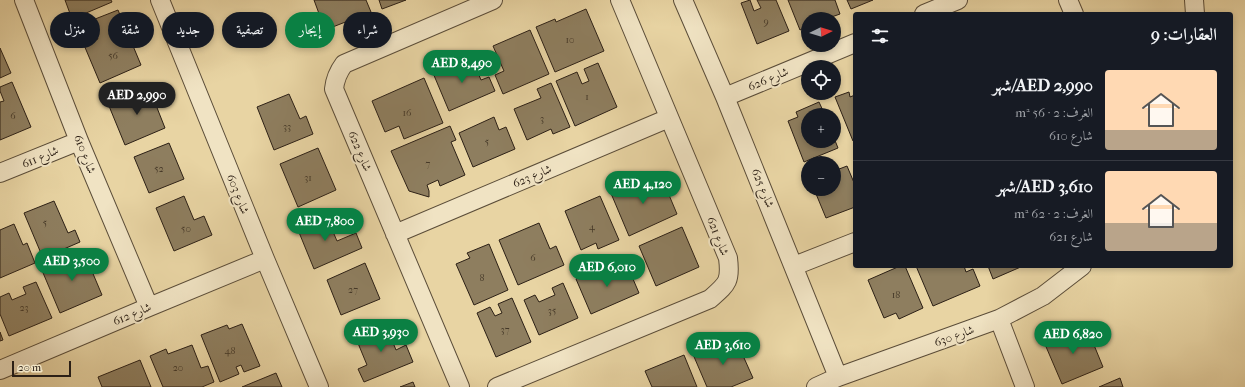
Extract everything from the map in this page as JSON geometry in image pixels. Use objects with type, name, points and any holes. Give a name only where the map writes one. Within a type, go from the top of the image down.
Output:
[{"type":"street","name":"شارع 610","points":[[24,0],[79,141],[149,307]]},
{"type":"street","name":"شارع 622","points":[[460,387],[334,89],[338,72],[344,64],[493,0]]},
{"type":"street","name":"شارع 621","points":[[497,387],[710,299],[727,283],[730,272],[728,258],[620,0]]},
{"type":"street","name":"شارع 625","points":[[683,0],[725,97],[838,377]]},
{"type":"street","points":[[929,12],[958,0]]},
{"type":"street","points":[[1068,0],[1073,12]]},
{"type":"street","points":[[1194,0],[1195,12]]},
{"type":"street","name":"شارع 603","points":[[164,1],[264,259],[319,387]]},
{"type":"street","name":"شارع 626","points":[[725,97],[853,44]]},
{"type":"street","name":"شارع 623","points":[[396,234],[669,118]]},
{"type":"street","name":"شارع 611","points":[[0,174],[79,141]]},
{"type":"street","points":[[794,266],[853,243]]},
{"type":"street","name":"شارع 612","points":[[0,370],[264,259]]},
{"type":"street","name":"شارع 630","points":[[816,387],[838,377],[999,319],[1043,296],[1079,268]]},
{"type":"street","points":[[999,319],[1025,387]]},
{"type":"building","points":[[65,0],[111,0],[112,2],[88,12],[69,12]]},
{"type":"building","points":[[314,0],[366,0],[371,12],[343,12],[343,23],[335,26],[335,12],[318,12]]},
{"type":"building","points":[[379,0],[406,0],[382,9]]},
{"type":"building","points":[[750,0],[754,11],[761,8],[757,0],[776,0],[789,31],[757,44],[741,3]]},
{"type":"building","points":[[788,0],[835,0],[839,12],[801,12],[800,30]]},
{"type":"building","points":[[847,0],[873,0],[851,9]]},
{"type":"building","points":[[586,9],[604,51],[555,72],[536,27],[555,19],[556,22]]},
{"type":"building","points":[[108,14],[108,48],[134,48],[141,65],[100,83],[85,48],[100,48],[100,17]]},
{"type":"building","points":[[530,30],[549,74],[503,94],[495,75],[504,71],[493,46]]},
{"type":"building","points":[[0,48],[11,73],[0,78]]},
{"type":"building","points":[[471,56],[481,80],[489,77],[495,91],[449,111],[433,73]]},
{"type":"building","points":[[598,63],[617,107],[575,126],[556,81],[577,72],[582,84],[589,81],[584,69]]},
{"type":"building","points":[[424,78],[443,123],[404,139],[399,126],[385,132],[372,101]]},
{"type":"building","points":[[12,82],[31,127],[0,140],[0,102],[4,101],[0,87]]},
{"type":"building","points":[[551,83],[570,127],[553,134],[551,129],[527,140],[514,109],[541,98],[537,89]]},
{"type":"building","points":[[148,85],[165,128],[125,145],[109,106],[137,95],[135,90]]},
{"type":"building","points":[[849,92],[850,97],[853,96],[853,141],[841,112],[841,108],[840,108],[836,100],[841,100],[841,95]]},
{"type":"building","points":[[289,94],[300,119],[306,116],[313,134],[274,150],[257,107]]},
{"type":"building","points":[[819,102],[822,108],[805,108]]},
{"type":"building","points":[[801,110],[801,148],[838,148],[819,156],[802,156],[788,121],[798,117],[796,112]]},
{"type":"building","points":[[494,117],[499,130],[506,127],[515,149],[473,167],[459,133]]},
{"type":"building","points":[[450,126],[456,140],[451,142],[465,175],[440,186],[438,180],[427,185],[429,197],[409,191],[391,151]]},
{"type":"building","points":[[169,143],[184,179],[149,193],[134,157]]},
{"type":"building","points":[[318,148],[336,190],[298,207],[280,164]]},
{"type":"building","points":[[847,166],[853,180],[853,208],[826,218],[817,196],[841,196],[841,168]]},
{"type":"building","points":[[661,176],[677,214],[629,236],[610,191],[633,181],[636,187]]},
{"type":"building","points":[[184,196],[194,220],[204,216],[212,235],[174,251],[156,208]]},
{"type":"building","points":[[600,196],[619,240],[598,249],[596,243],[581,250],[565,211]]},
{"type":"building","points":[[54,201],[68,233],[75,230],[80,242],[43,258],[24,213]]},
{"type":"building","points":[[325,213],[337,241],[356,233],[362,248],[314,269],[296,225]]},
{"type":"building","points":[[539,223],[550,249],[556,246],[564,265],[518,285],[499,240]]},
{"type":"building","points":[[14,224],[23,245],[27,243],[35,263],[0,278],[0,230]]},
{"type":"building","points":[[682,227],[699,267],[656,286],[639,246]]},
{"type":"building","points":[[489,244],[508,290],[474,305],[456,264],[470,258],[467,253]]},
{"type":"building","points":[[83,250],[102,295],[60,313],[41,268],[63,259],[68,271],[74,269],[69,257]]},
{"type":"building","points":[[365,263],[380,299],[341,315],[327,280]]},
{"type":"building","points":[[609,265],[612,272],[627,265],[639,293],[591,314],[576,279]]},
{"type":"building","points":[[895,268],[906,268],[923,308],[899,319],[896,313],[884,318],[868,280]]},
{"type":"building","points":[[917,268],[965,268],[966,272],[973,269],[980,286],[933,306]]},
{"type":"building","points":[[989,268],[1018,268],[993,279]]},
{"type":"building","points":[[36,282],[52,318],[9,336],[0,314],[0,297],[9,293],[12,300],[26,294],[23,287]]},
{"type":"building","points":[[563,283],[578,318],[539,335],[524,300],[535,295],[539,302],[555,295],[552,288]]},
{"type":"building","points":[[512,298],[531,342],[496,357],[477,313],[490,307],[495,316],[502,313],[498,304]]},
{"type":"building","points":[[385,323],[396,350],[406,345],[413,362],[364,382],[358,369],[367,365],[355,336]]},
{"type":"building","points":[[242,324],[260,366],[244,372],[241,365],[236,367],[239,374],[220,382],[201,335],[227,325],[229,329]]},
{"type":"building","points":[[1087,328],[1103,367],[1062,384],[1044,342],[1066,332],[1068,337]]},
{"type":"building","points":[[0,332],[3,340],[0,341]]},
{"type":"building","points":[[736,340],[753,378],[731,387],[707,387],[692,352],[710,344],[713,351]]},
{"type":"building","points":[[192,345],[201,368],[208,366],[214,382],[202,387],[163,387],[150,356],[166,349],[168,354]]},
{"type":"building","points":[[684,355],[697,387],[652,387],[645,371]]},
{"type":"building","points":[[140,360],[151,387],[102,387],[98,377]]},
{"type":"building","points":[[276,373],[282,387],[242,387]]},
{"type":"building","points":[[1120,378],[1123,387],[1099,387]]},
{"type":"building","points":[[413,382],[415,387],[400,387]]}]
